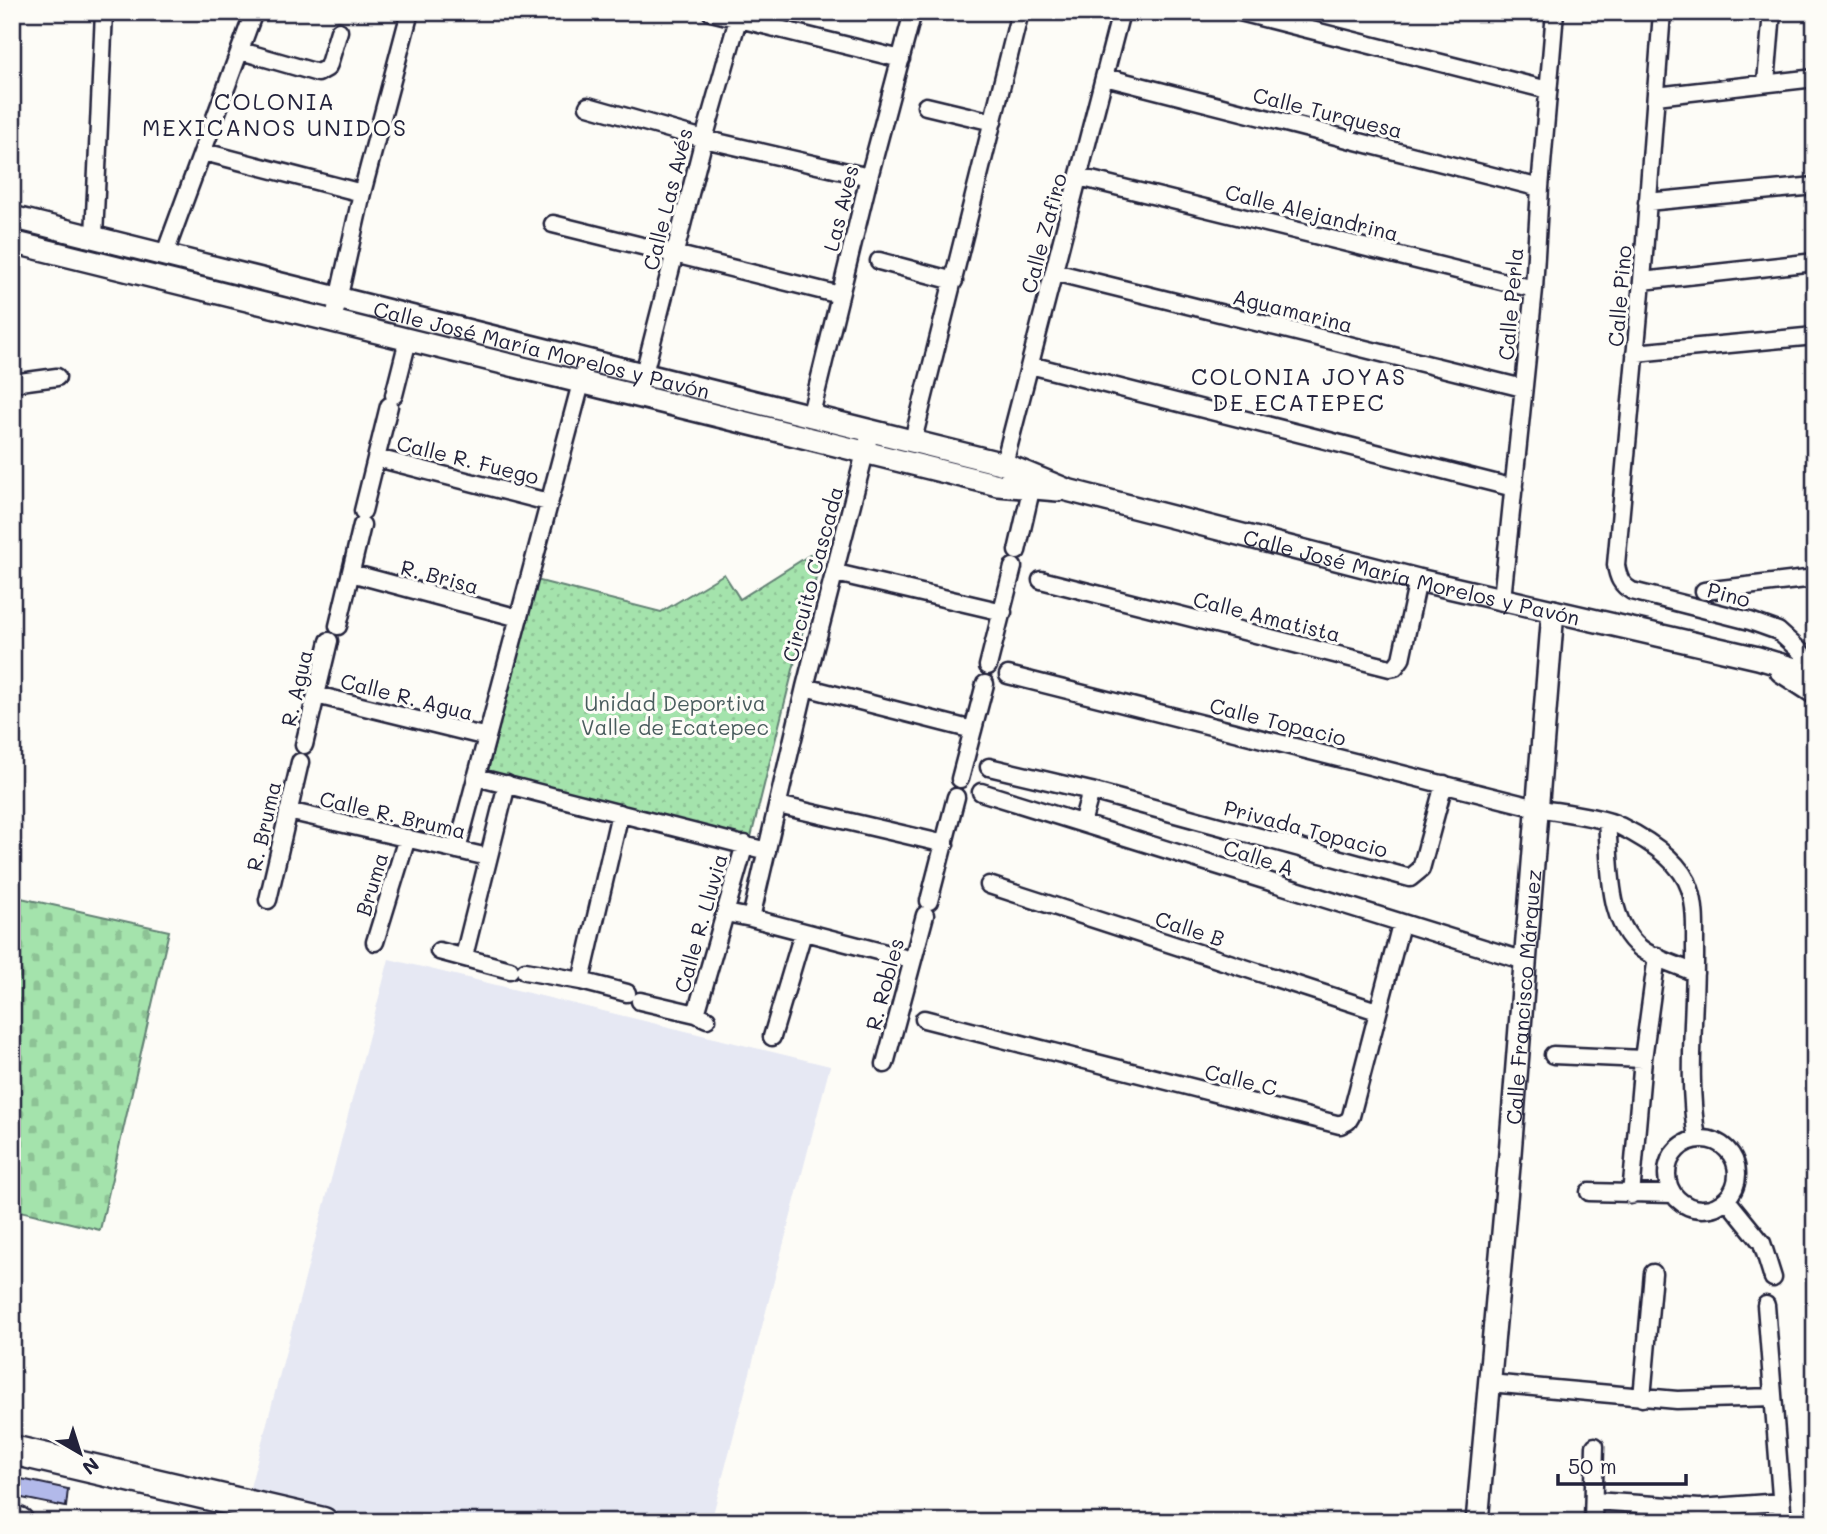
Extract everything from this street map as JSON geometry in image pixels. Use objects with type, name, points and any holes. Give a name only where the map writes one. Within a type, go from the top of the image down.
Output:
[{"type":"highway","points":[[12,1450],[323,1522]]},
{"type":"highway","points":[[12,1520],[19,1522]]},
{"type":"street","points":[[94,237],[104,12]]},
{"type":"street","points":[[164,256],[254,12]]},
{"type":"street","points":[[334,322],[362,193],[411,12]]},
{"type":"street","points":[[710,12],[739,16],[901,59]]},
{"type":"street","name":"Las Aves","points":[[811,414],[913,12]]},
{"type":"street","points":[[913,440],[1020,12]]},
{"type":"street","name":"Calle Zafiro","points":[[1004,464],[1121,12]]},
{"type":"street","points":[[1240,12],[1548,90]]},
{"type":"street","name":"Calle Perla","points":[[1502,599],[1534,289],[1539,188],[1555,12]]},
{"type":"street","name":"Calle Pino","points":[[1621,582],[1616,565],[1642,281],[1662,12]]},
{"type":"street","points":[[1766,83],[1772,12]]},
{"type":"street","name":"Calle Las Avés","points":[[638,397],[704,139],[739,16]]},
{"type":"street","points":[[241,51],[318,73],[323,72],[330,64],[339,31]]},
{"type":"street","name":"Calle Turquesa","points":[[1105,77],[1539,188]]},
{"type":"street","points":[[1657,96],[1815,78]]},
{"type":"street","points":[[588,106],[704,139],[869,177]]},
{"type":"street","points":[[926,106],[993,122]]},
{"type":"street","points":[[204,152],[362,193]]},
{"type":"street","name":"Calle Alejandrina","points":[[1079,177],[1534,289]]},
{"type":"street","points":[[1647,202],[1815,186]]},
{"type":"street","name":"Calle José María Morelos y Pavón","points":[[12,217],[643,376],[913,440],[1004,464],[1033,482]]},
{"type":"street","points":[[553,224],[840,295]]},
{"type":"street","name":"Calle José María Morelos y Pavón","points":[[12,242],[998,485],[1033,482],[1418,580],[1815,672]]},
{"type":"street","points":[[878,261],[954,281]]},
{"type":"street","points":[[1642,281],[1815,262]]},
{"type":"street","name":"Aguamarina","points":[[1054,272],[1523,388]]},
{"type":"street","points":[[1635,353],[1815,336]]},
{"type":"street","points":[[338,626],[362,518],[408,340]]},
{"type":"street","points":[[457,850],[586,361]]},
{"type":"street","points":[[1030,365],[1514,488]]},
{"type":"street","points":[[12,383],[57,377]]},
{"type":"street","name":"Circuito Cascada","points":[[751,918],[805,687],[871,432]]},
{"type":"street","name":"Calle R. Fuego","points":[[377,458],[548,502]]},
{"type":"street","points":[[988,666],[1033,482]]},
{"type":"street","name":"R. Brisa","points":[[351,573],[519,618]]},
{"type":"street","points":[[836,573],[1003,612]]},
{"type":"street","points":[[1704,591],[1815,578]]},
{"type":"street","name":"Calle Amatista","points":[[1041,580],[1390,668],[1401,659],[1418,580]]},
{"type":"street","name":"Pino","points":[[1621,582],[1632,591],[1750,621],[1778,631],[1800,651],[1815,672]]},
{"type":"street","name":"Calle Francisco Márquez","points":[[1477,1522],[1553,611]]},
{"type":"street","name":"R. Agua","points":[[304,745],[329,642]]},
{"type":"street","name":"Calle José María Morelos y Pavón","points":[[1758,658],[1815,694]]},
{"type":"street","name":"Calle Topacio","points":[[1008,675],[1537,808],[1619,825],[1666,855],[1690,887],[1694,908],[1692,1108],[1697,1138]]},
{"type":"street","points":[[960,779],[985,684]]},
{"type":"street","points":[[805,687],[973,730]]},
{"type":"street","name":"Calle R. Agua","points":[[316,695],[487,737]]},
{"type":"street","name":"R. Bruma","points":[[268,900],[300,762]]},
{"type":"street","name":"Privada Topacio","points":[[989,767],[1091,791],[1410,878],[1421,869],[1444,784]]},
{"type":"street","points":[[476,777],[767,851]]},
{"type":"street","points":[[464,956],[507,784]]},
{"type":"street","points":[[1082,823],[1091,791]]},
{"type":"street","name":"Calle A","points":[[981,792],[1525,961]]},
{"type":"street","name":"R. Robles","points":[[885,1064],[956,797]]},
{"type":"street","points":[[778,805],[945,844]]},
{"type":"street","name":"Calle R. Bruma","points":[[288,811],[488,857]]},
{"type":"street","points":[[439,951],[518,971],[580,981],[620,813]]},
{"type":"street","points":[[1607,822],[1612,881],[1619,918],[1631,938],[1645,951],[1695,973]]},
{"type":"street","name":"Bruma","points":[[375,942],[407,838]]},
{"type":"street","name":"Calle R. Lluvia","points":[[580,981],[701,1016],[745,844]]},
{"type":"street","name":"Calle B","points":[[989,885],[1377,1011]]},
{"type":"street","points":[[726,914],[751,918],[912,960]]},
{"type":"street","name":"Calle C","points":[[924,1019],[1340,1125],[1348,1121],[1350,1116],[1401,924]]},
{"type":"street","points":[[772,1037],[803,933]]},
{"type":"street","points":[[1630,1195],[1643,1059],[1657,956]]},
{"type":"street","points":[[1553,1055],[1643,1059]]},
{"type":"street","points":[[1697,1138],[1712,1139],[1725,1146],[1737,1162],[1737,1182],[1727,1200],[1714,1208],[1698,1210],[1684,1205],[1672,1194],[1666,1177],[1669,1159],[1681,1145],[1697,1138]]},
{"type":"street","points":[[1589,1192],[1672,1194]]},
{"type":"street","points":[[1727,1200],[1762,1243],[1773,1278]]},
{"type":"street","points":[[1642,1398],[1653,1273]]},
{"type":"street","points":[[1766,1305],[1783,1522]]},
{"type":"street","points":[[1489,1382],[1642,1398],[1709,1401],[1773,1397]]},
{"type":"street","points":[[1593,1522],[1595,1446]]},
{"type":"street","points":[[1594,1501],[1700,1508],[1781,1502]]},
{"type":"shaded area","points":[[389,959],[830,1066],[711,1522],[357,1522],[248,1495]]},
{"type":"green space","name":"Unidad Deportiva Valle de Ecatepec","points":[[824,546],[750,841],[488,771],[536,580],[661,612],[724,574],[740,599]]},
{"type":"green space","points":[[12,896],[169,931],[100,1230],[12,1209]]},
{"type":"building","points":[[12,1477],[68,1489],[66,1507],[12,1496]]},
{"type":"district","name":"COLONIA MEXICANOS UNIDOS","points":[[275,114]]},
{"type":"district","name":"COLONIA JOYAS DE ECATEPEC","points":[[1299,389]]}]
